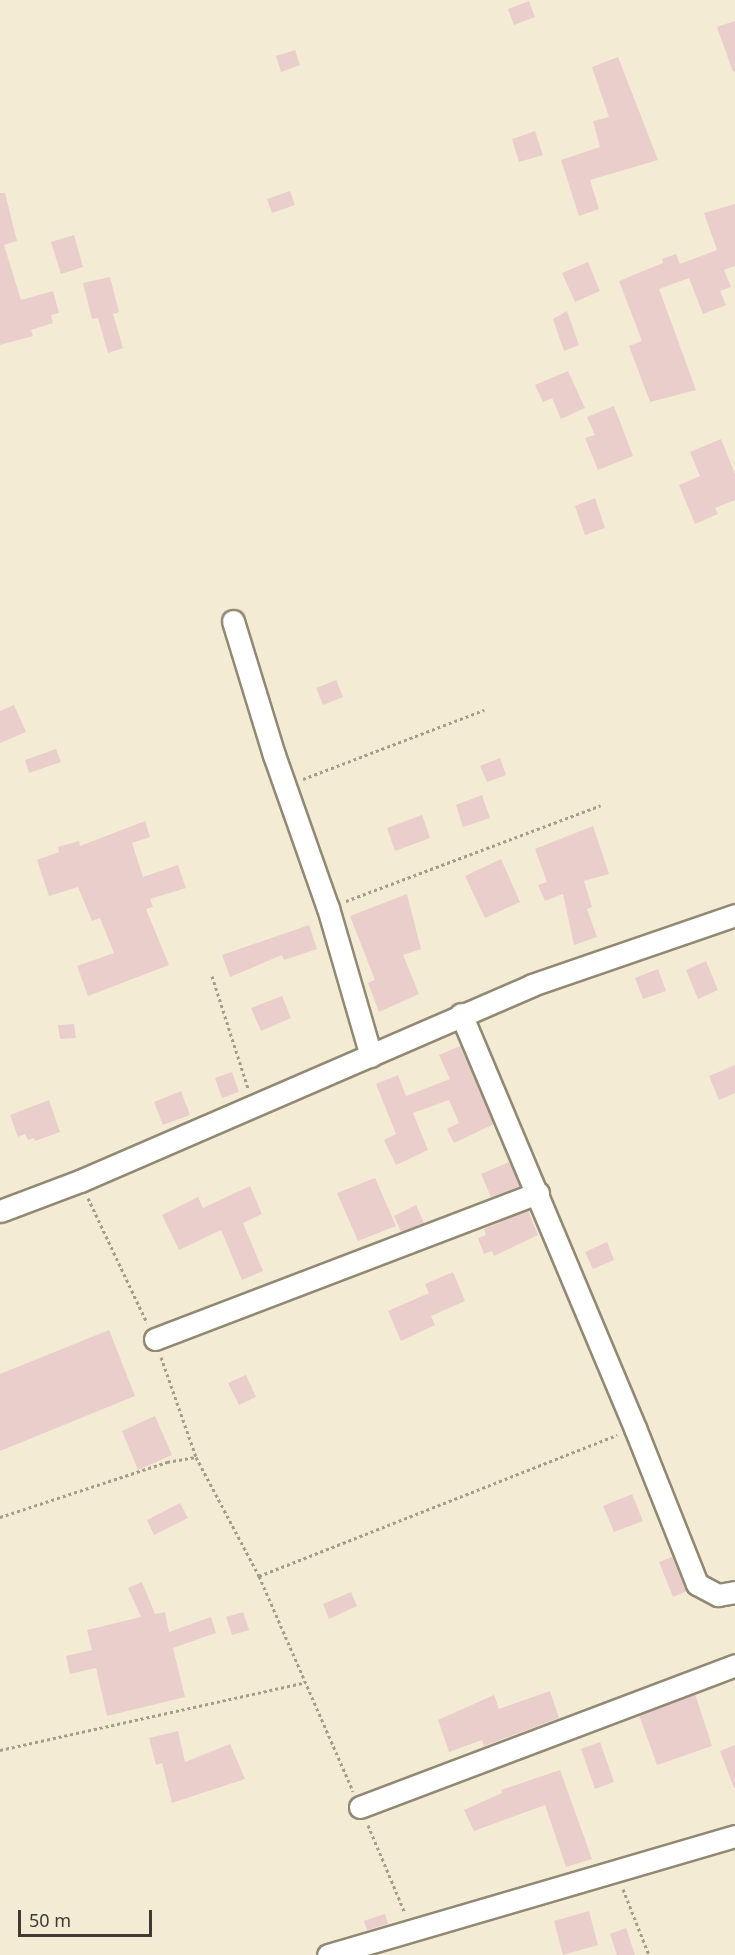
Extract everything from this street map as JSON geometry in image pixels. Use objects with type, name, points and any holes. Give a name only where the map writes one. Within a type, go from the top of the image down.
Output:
[{"type":"street","points":[[233,621],[285,786],[328,908],[371,1056]]},
{"type":"street","points":[[0,1211],[80,1181],[371,1056],[460,1014],[532,985],[735,915]]},
{"type":"street","points":[[460,1014],[538,1193],[697,1584],[718,1595],[735,1592]]},
{"type":"street","points":[[155,1339],[538,1193]]},
{"type":"street","points":[[360,1807],[735,1665]]},
{"type":"street","points":[[328,1955],[735,1836]]},
{"type":"path","points":[[285,786],[484,710]]},
{"type":"path","points":[[328,908],[601,806]]},
{"type":"path","points":[[212,976],[254,1107]]},
{"type":"path","points":[[80,1181],[155,1339],[196,1457],[259,1576],[412,1931]]},
{"type":"path","points":[[259,1576],[635,1428]]},
{"type":"path","points":[[0,1517],[167,1462],[196,1457]]},
{"type":"path","points":[[0,1750],[306,1682]]},
{"type":"path","points":[[614,1872],[633,1910],[649,1955]]},
{"type":"building","points":[[529,1],[535,17],[514,25],[508,9]]},
{"type":"building","points":[[735,21],[735,71],[733,72],[717,27]]},
{"type":"building","points":[[295,50],[300,65],[281,72],[276,56]]},
{"type":"building","points":[[618,57],[658,160],[590,180],[599,209],[579,216],[561,160],[600,147],[593,121],[609,117],[592,67]]},
{"type":"building","points":[[535,131],[543,155],[519,162],[512,139]]},
{"type":"building","points":[[290,191],[295,205],[272,213],[267,199]]},
{"type":"building","points":[[0,193],[5,193],[17,241],[4,245],[21,300],[53,291],[59,313],[51,315],[53,323],[31,330],[33,336],[0,345]]},
{"type":"building","points":[[735,204],[735,266],[724,270],[731,287],[720,291],[726,305],[703,314],[689,278],[659,289],[696,390],[650,402],[629,346],[642,341],[619,281],[663,263],[662,259],[676,254],[680,264],[717,250],[704,213]]},
{"type":"building","points":[[74,235],[83,267],[61,274],[51,242]]},
{"type":"building","points":[[588,262],[600,291],[575,302],[562,273]]},
{"type":"building","points":[[110,277],[119,312],[113,314],[123,348],[108,353],[98,318],[92,319],[83,283]]},
{"type":"building","points":[[567,311],[579,345],[564,351],[553,319]]},
{"type":"building","points":[[568,371],[585,408],[561,419],[552,398],[543,402],[535,385]]},
{"type":"building","points":[[614,406],[633,456],[598,470],[585,438],[595,435],[587,417]]},
{"type":"building","points":[[721,439],[735,474],[735,500],[715,508],[718,514],[695,524],[679,485],[700,476],[690,452]]},
{"type":"building","points":[[595,498],[605,528],[585,535],[575,506]]},
{"type":"building","points":[[336,680],[343,697],[323,705],[316,688]]},
{"type":"building","points":[[14,705],[26,732],[0,743],[0,711]]},
{"type":"building","points":[[56,749],[61,762],[29,773],[25,760]]},
{"type":"building","points":[[500,758],[506,775],[487,782],[480,766]]},
{"type":"building","points":[[482,795],[490,818],[463,827],[456,805]]},
{"type":"building","points":[[422,815],[430,838],[395,851],[387,828]]},
{"type":"building","points":[[145,821],[150,837],[132,843],[143,877],[178,865],[186,888],[150,899],[153,907],[146,909],[169,965],[88,996],[77,966],[114,953],[100,918],[92,921],[78,887],[49,896],[37,860],[59,852],[58,847],[79,841],[80,846]]},
{"type":"building","points":[[593,826],[609,874],[584,881],[592,907],[587,909],[597,937],[574,945],[563,894],[545,901],[538,885],[547,882],[535,849]]},
{"type":"building","points":[[501,859],[520,902],[485,918],[465,876]]},
{"type":"building","points":[[407,894],[421,949],[403,955],[419,994],[379,1012],[368,983],[375,980],[350,916]]},
{"type":"building","points":[[309,925],[317,949],[284,960],[282,955],[230,977],[222,955]]},
{"type":"building","points":[[706,961],[718,990],[698,999],[686,970]]},
{"type":"building","points":[[658,969],[666,991],[643,999],[635,978]]},
{"type":"building","points":[[282,996],[291,1018],[261,1031],[251,1008]]},
{"type":"building","points":[[74,1024],[76,1038],[60,1039],[58,1025]]},
{"type":"building","points":[[460,1046],[494,1124],[454,1143],[447,1129],[459,1123],[449,1100],[413,1113],[428,1150],[396,1165],[384,1140],[396,1134],[376,1084],[398,1075],[406,1096],[450,1079],[439,1055]]},
{"type":"building","points":[[735,1065],[735,1093],[719,1100],[709,1076]]},
{"type":"building","points":[[232,1072],[239,1092],[222,1098],[215,1078]]},
{"type":"building","points":[[181,1091],[190,1115],[163,1125],[154,1102]]},
{"type":"building","points":[[49,1100],[60,1132],[35,1141],[34,1138],[28,1140],[25,1134],[18,1137],[10,1115]]},
{"type":"building","points":[[509,1162],[520,1186],[491,1197],[481,1174]]},
{"type":"building","points":[[375,1178],[396,1226],[358,1241],[337,1193]]},
{"type":"building","points":[[250,1186],[262,1214],[243,1223],[263,1271],[242,1280],[221,1230],[179,1250],[162,1215],[198,1197],[203,1208]]},
{"type":"building","points":[[416,1205],[424,1223],[401,1232],[394,1216]]},
{"type":"building","points":[[528,1210],[538,1235],[494,1256],[492,1251],[484,1254],[478,1238],[486,1235],[484,1229]]},
{"type":"building","points":[[607,1242],[614,1260],[593,1269],[585,1252]]},
{"type":"building","points":[[453,1272],[465,1301],[431,1316],[435,1325],[401,1341],[388,1311],[429,1293],[425,1284]]},
{"type":"building","points":[[109,1330],[135,1396],[0,1451],[0,1374]]},
{"type":"building","points":[[246,1375],[256,1397],[239,1405],[228,1383]]},
{"type":"building","points":[[155,1416],[172,1455],[138,1470],[122,1431]]},
{"type":"building","points":[[632,1494],[643,1521],[614,1532],[603,1506]]},
{"type":"building","points":[[180,1503],[188,1518],[154,1535],[147,1520]]},
{"type":"building","points":[[672,1557],[687,1591],[673,1597],[659,1562]]},
{"type":"building","points":[[142,1582],[155,1614],[165,1612],[169,1632],[211,1617],[216,1633],[173,1648],[185,1697],[107,1716],[96,1668],[70,1674],[66,1656],[92,1650],[87,1630],[141,1617],[128,1588]]},
{"type":"building","points":[[351,1592],[357,1606],[329,1619],[323,1604]]},
{"type":"building","points":[[243,1612],[249,1630],[232,1635],[226,1617]]},
{"type":"building","points":[[550,1691],[559,1718],[484,1746],[482,1740],[449,1752],[438,1720],[494,1695],[499,1709]]},
{"type":"building","points":[[695,1694],[712,1746],[657,1765],[639,1715]]},
{"type":"building","points":[[178,1731],[185,1762],[230,1744],[245,1779],[172,1803],[162,1763],[156,1765],[149,1738]]},
{"type":"building","points":[[600,1742],[614,1782],[595,1789],[581,1749]]},
{"type":"building","points":[[735,1745],[735,1788],[734,1788],[720,1751]]},
{"type":"building","points":[[560,1770],[592,1859],[566,1867],[545,1805],[474,1831],[464,1810],[502,1793],[501,1790]]},
{"type":"building","points":[[589,1911],[598,1945],[563,1955],[554,1921]]},
{"type":"building","points":[[385,1914],[388,1924],[367,1930],[364,1921]]},
{"type":"building","points":[[626,1928],[635,1955],[617,1955],[610,1934]]}]
